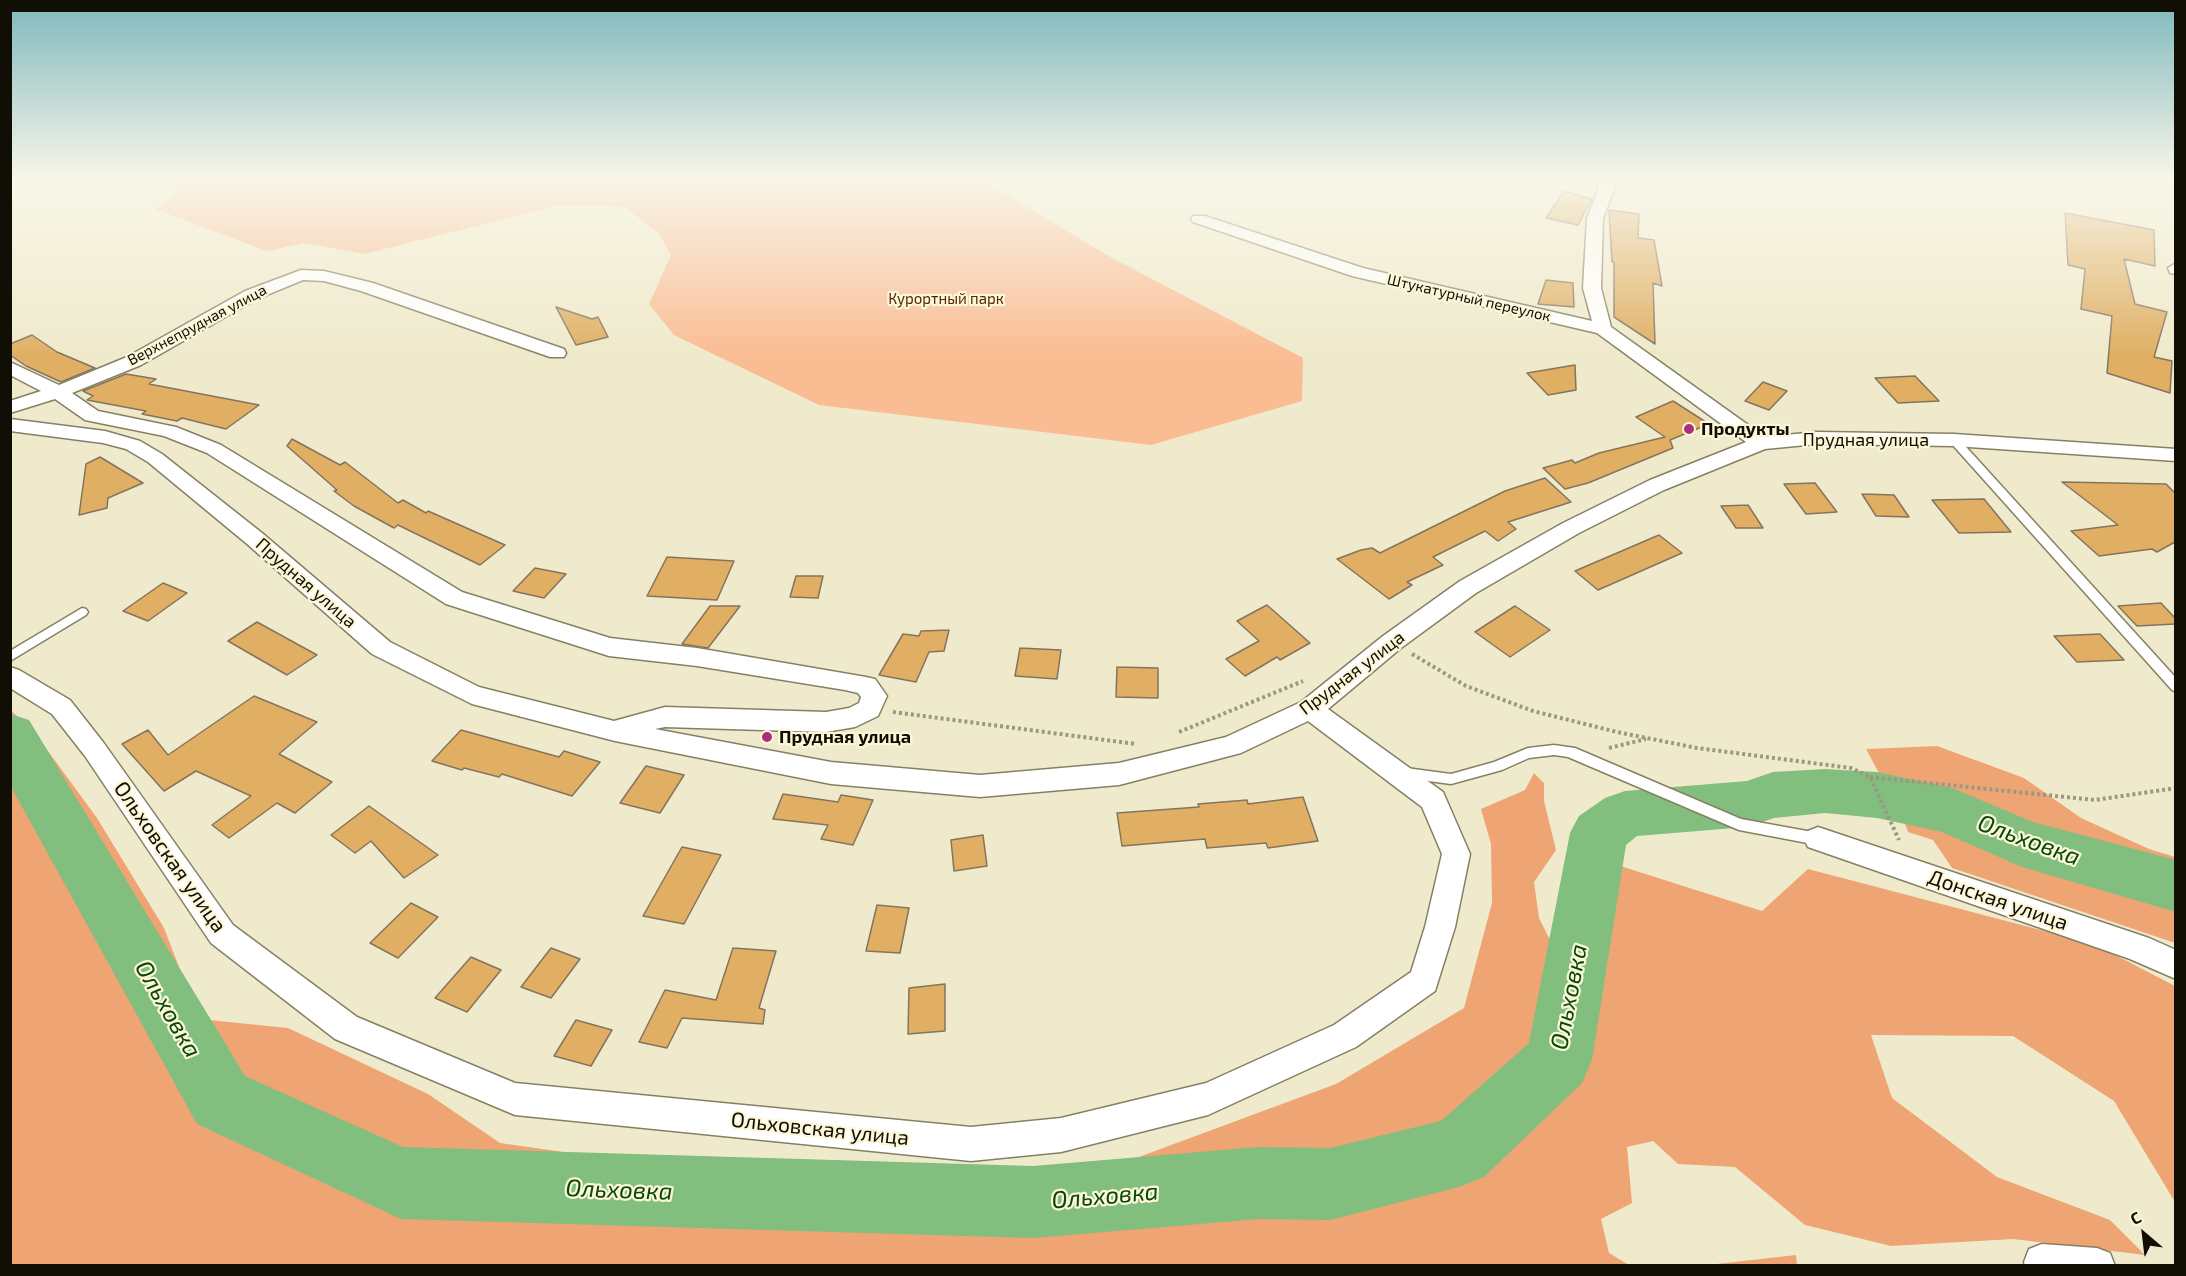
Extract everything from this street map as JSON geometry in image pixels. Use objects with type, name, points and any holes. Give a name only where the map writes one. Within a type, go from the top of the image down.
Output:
[{"type":"street","name":"Штукатурный переулок","points":[[1252,237],[1358,272],[1603,329],[1761,443]]},
{"type":"street","points":[[1594,237],[1592,288],[1603,329]]},
{"type":"street","name":"Верхнепрудная улица","points":[[10,407],[58,392],[134,361],[250,295],[302,275],[324,276],[367,288],[557,354]]},
{"type":"street","points":[[10,367],[58,392],[92,416],[169,431],[214,449],[454,598],[609,647],[697,657],[866,686],[874,696],[869,709],[855,717],[826,722],[665,717],[636,723],[615,731]]},
{"type":"street","name":"Прудная улица","points":[[10,425],[105,437],[134,445],[155,458],[254,538],[381,648],[472,695],[615,731],[831,773],[980,786],[1119,774],[1232,746],[1310,709],[1392,642],[1468,586],[1571,528],[1657,484],[1761,443],[1816,438],[1954,440],[2175,455]]},
{"type":"street","name":"Ольховская улица","points":[[10,676],[61,707],[94,749],[222,934],[346,1028],[515,1100],[971,1144],[1061,1135],[1208,1099],[1345,1036],[1424,981],[1440,927],[1456,854],[1433,800],[1310,709]]},
{"type":"street","name":"Донская улица","points":[[1818,839],[2138,948],[2175,965]]},
{"type":"street","points":[[2042,1262],[2097,1266]]},
{"type":"lane","points":[[1954,440],[2175,687]]},
{"type":"lane","points":[[10,657],[82,612]]},
{"type":"lane","points":[[1390,769],[1419,777],[1451,779],[1497,766],[1528,753],[1554,750],[1569,752],[1739,824],[1818,839]]},
{"type":"path","points":[[1392,642],[1466,686],[1533,711],[1617,732],[1697,748],[1851,768],[1870,777],[2095,800],[2175,788]]},
{"type":"path","points":[[1169,737],[1312,677]]},
{"type":"path","points":[[869,709],[1147,746]]},
{"type":"path","points":[[1870,777],[1900,841]]},
{"type":"green space","name":"Курортный парк","points":[[228,237],[434,237],[364,254],[305,243],[267,251]]},
{"type":"green space","name":"Курортный парк","points":[[660,237],[1076,237],[1110,257],[1303,358],[1302,401],[1151,445],[819,405],[674,335],[649,304],[671,255]]},
{"type":"shaded area","points":[[10,710],[31,728],[97,818],[164,928],[199,1019],[288,1028],[428,1094],[500,1143],[619,1160],[646,1207],[1077,1217],[1109,1168],[1336,1084],[1464,1008],[1492,903],[1491,844],[1481,809],[1525,790],[1534,773],[1544,783],[1544,801],[1556,850],[1534,882],[1539,918],[1552,944],[1592,972],[1604,937],[1614,864],[1762,911],[1808,869],[2094,944],[2175,986],[2175,1202],[2114,1101],[2013,1036],[1871,1035],[1892,1098],[1997,1177],[2110,1220],[2145,1255],[2013,1239],[1891,1246],[1805,1225],[1735,1167],[1678,1164],[1653,1141],[1627,1147],[1632,1203],[1601,1219],[1609,1253],[1629,1265],[11,1265]]},
{"type":"shaded area","points":[[1937,746],[2024,778],[2081,818],[2149,849],[2175,857],[2175,943],[1952,868],[1933,840],[1908,832],[1902,816],[1866,749]]},
{"type":"shaded area","points":[[1796,1255],[1797,1265],[1708,1265]]},
{"type":"building","points":[[1611,237],[1638,237],[1654,240],[1662,286],[1653,283],[1655,344],[1614,317],[1614,262],[1612,262]]},
{"type":"building","points":[[2066,237],[2154,237],[2155,266],[2124,259],[2135,304],[2167,312],[2154,357],[2172,361],[2170,393],[2107,373],[2112,316],[2081,309],[2085,269],[2068,265]]},
{"type":"building","points":[[1546,280],[1573,283],[1574,307],[1538,304]]},
{"type":"building","points":[[556,307],[592,319],[598,317],[608,337],[576,345]]},
{"type":"building","points":[[32,335],[57,352],[95,368],[61,382],[26,366],[10,355],[10,344]]},
{"type":"building","points":[[1575,365],[1576,390],[1548,395],[1527,373]]},
{"type":"building","points":[[126,374],[156,379],[149,384],[259,405],[226,429],[182,418],[177,421],[142,414],[146,411],[87,400],[93,396],[83,391]]},
{"type":"building","points":[[1915,376],[1939,401],[1898,403],[1875,378]]},
{"type":"building","points":[[1763,382],[1787,391],[1769,410],[1745,401]]},
{"type":"building","points":[[1673,401],[1709,424],[1670,440],[1673,448],[1588,483],[1565,489],[1543,468],[1572,460],[1575,463],[1599,453],[1665,437],[1636,417]]},
{"type":"building","points":[[292,439],[340,465],[345,462],[398,503],[403,500],[426,513],[428,511],[505,545],[480,565],[398,525],[394,528],[354,506],[334,491],[337,490],[287,446]]},
{"type":"building","points":[[100,457],[143,483],[108,498],[107,508],[79,515],[86,464]]},
{"type":"building","points":[[1545,478],[1571,502],[1508,522],[1516,529],[1498,541],[1485,531],[1433,557],[1443,565],[1407,582],[1412,585],[1389,599],[1337,559],[1372,548],[1380,553],[1505,491]]},
{"type":"building","points":[[2062,482],[2166,484],[2175,493],[2175,542],[2157,552],[2152,549],[2099,556],[2071,531],[2118,525]]},
{"type":"building","points":[[1815,483],[1837,512],[1806,514],[1784,484]]},
{"type":"building","points":[[1862,494],[1894,495],[1909,517],[1876,516]]},
{"type":"building","points":[[1984,499],[2011,532],[1959,533],[1932,500]]},
{"type":"building","points":[[1748,505],[1763,528],[1736,528],[1721,506]]},
{"type":"building","points":[[1659,535],[1682,553],[1598,590],[1575,571]]},
{"type":"building","points":[[667,557],[734,561],[717,600],[647,596]]},
{"type":"building","points":[[535,568],[566,574],[544,598],[513,591]]},
{"type":"building","points":[[796,576],[823,576],[818,598],[790,597]]},
{"type":"building","points":[[163,583],[187,593],[148,621],[123,611]]},
{"type":"building","points":[[2161,603],[2175,618],[2175,624],[2137,626],[2118,606]]},
{"type":"building","points":[[1267,605],[1310,643],[1280,660],[1277,657],[1245,676],[1226,659],[1259,641],[1237,621]]},
{"type":"building","points":[[710,606],[740,606],[708,648],[682,644]]},
{"type":"building","points":[[1515,606],[1550,630],[1510,657],[1475,632]]},
{"type":"building","points":[[257,622],[317,655],[287,675],[228,641]]},
{"type":"building","points":[[949,630],[944,651],[929,652],[916,682],[879,675],[903,634],[919,636],[921,631]]},
{"type":"building","points":[[2100,634],[2124,660],[2077,662],[2054,636]]},
{"type":"building","points":[[1020,648],[1061,650],[1057,679],[1015,676]]},
{"type":"building","points":[[1117,667],[1158,668],[1158,698],[1116,697]]},
{"type":"building","points":[[254,696],[317,722],[279,754],[332,782],[295,813],[277,803],[229,838],[212,825],[251,796],[196,771],[164,791],[122,744],[148,730],[168,755]]},
{"type":"building","points":[[461,730],[559,757],[564,751],[600,762],[572,796],[502,774],[499,777],[432,761]]},
{"type":"building","points":[[646,766],[684,775],[660,813],[620,803]]},
{"type":"building","points":[[783,794],[838,802],[841,795],[873,800],[853,845],[821,839],[828,825],[773,819]]},
{"type":"building","points":[[1303,797],[1318,841],[1268,848],[1266,843],[1207,848],[1205,839],[1122,846],[1117,813],[1199,807],[1198,804],[1247,800],[1248,804]]},
{"type":"building","points":[[369,806],[438,855],[404,878],[371,841],[355,853],[331,835]]},
{"type":"building","points":[[983,835],[987,866],[954,871],[951,840]]},
{"type":"building","points":[[682,847],[721,855],[684,924],[643,916]]},
{"type":"building","points":[[411,903],[438,917],[398,958],[370,943]]},
{"type":"building","points":[[877,905],[909,908],[900,953],[866,951]]},
{"type":"building","points":[[551,948],[580,959],[551,998],[521,987]]},
{"type":"building","points":[[733,948],[776,951],[759,1008],[765,1010],[763,1024],[682,1018],[667,1048],[639,1042],[665,990],[716,1000]]},
{"type":"building","points":[[471,957],[501,970],[467,1012],[435,998]]},
{"type":"building","points":[[945,984],[945,1031],[908,1034],[909,988]]},
{"type":"building","points":[[576,1020],[612,1030],[591,1066],[554,1056]]},
{"type":"waterway","name":"Ольховка","points":[[10,735],[221,1100],[401,1183],[1033,1202],[1259,1183],[1330,1184],[1459,1152],[1559,1060],[1599,833],[1625,814],[1747,804],[1773,795],[1825,791],[1877,795],[1952,811],[2022,843],[2176,886]]},
{"type":"place","name":"Продукты","points":[[1689,429]]},
{"type":"place","name":"Прудная улица","points":[[767,737]]}]
